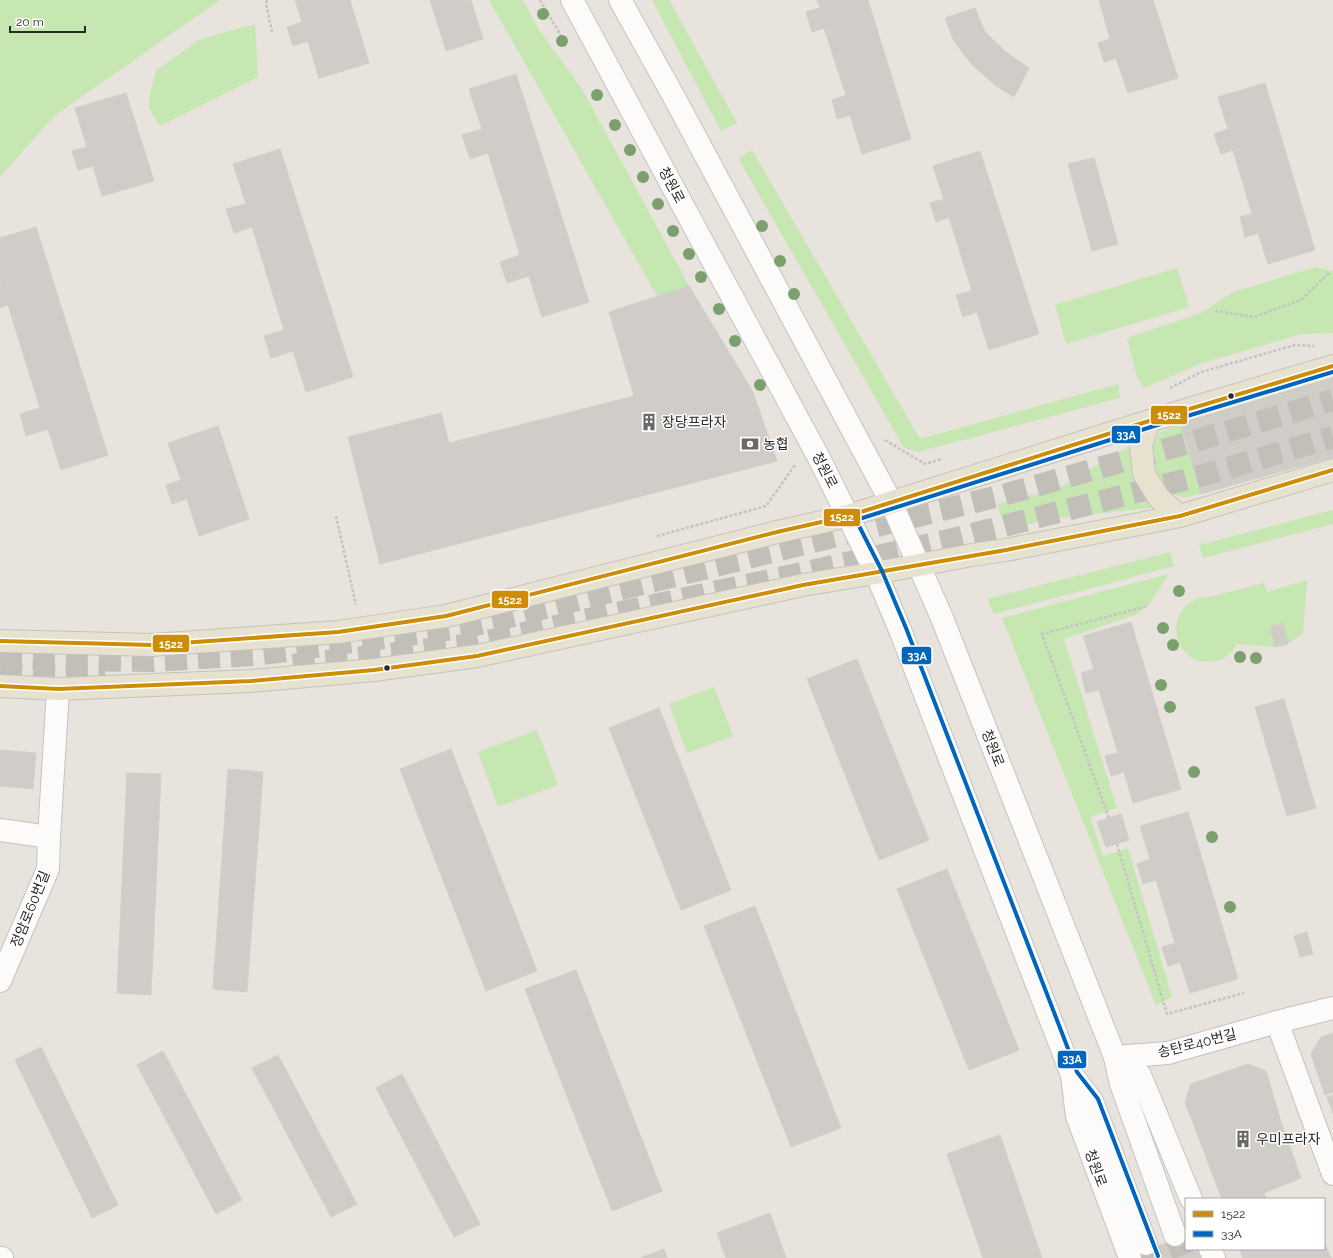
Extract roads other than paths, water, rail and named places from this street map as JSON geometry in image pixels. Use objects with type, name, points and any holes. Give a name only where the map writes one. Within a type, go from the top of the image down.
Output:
[{"type":"main road","name":"청원로","points":[[572,0],[815,451],[876,573],[906,645],[1072,1075],[1077,1116],[1130,1258]]},
{"type":"main road","name":"청원로","points":[[620,0],[674,97],[891,502],[920,565],[1115,1057],[1121,1084],[1175,1235]]},
{"type":"main road","points":[[0,641],[152,645],[338,632],[446,616],[777,532],[848,516],[1149,421],[1333,366]]},
{"type":"main road","points":[[1149,421],[1141,445],[1144,474],[1159,498],[1180,516]]},
{"type":"main road","points":[[0,686],[58,689],[251,681],[382,669],[477,656],[803,585],[1006,550],[1180,516],[1333,470]]},
{"type":"main road","name":"정암로60번길","points":[[0,981],[48,869],[58,689]]},
{"type":"main road","points":[[0,830],[49,837]]},
{"type":"main road","name":"송탄로40번길","points":[[1115,1057],[1168,1053],[1277,1022],[1333,1008]]},
{"type":"main road","points":[[1277,1022],[1333,1174]]},
{"type":"main road","points":[[1115,1057],[1140,1075],[1190,1198]]},
{"type":"main road","name":"청원로","points":[[1072,1075],[1092,1101],[1146,1244]]},
{"type":"tunnel","points":[[0,657],[54,660],[153,661],[255,655],[468,627],[1003,495],[1195,441],[1333,400]]},
{"type":"tunnel","points":[[293,665],[473,644],[802,573],[953,539],[1204,475],[1333,437]]},
{"type":"tunnel","points":[[0,673],[59,676],[105,674]]},
{"type":"tunnel","points":[[1175,1235],[1184,1258]]},
{"type":"tunnel","points":[[1146,1244],[1152,1258]]},
{"type":"place","name":"장당프라자","points":[[649,422]]},
{"type":"place","name":"농협","points":[[750,444]]},
{"type":"place","name":"우미프라자","points":[[1243,1139]]}]
